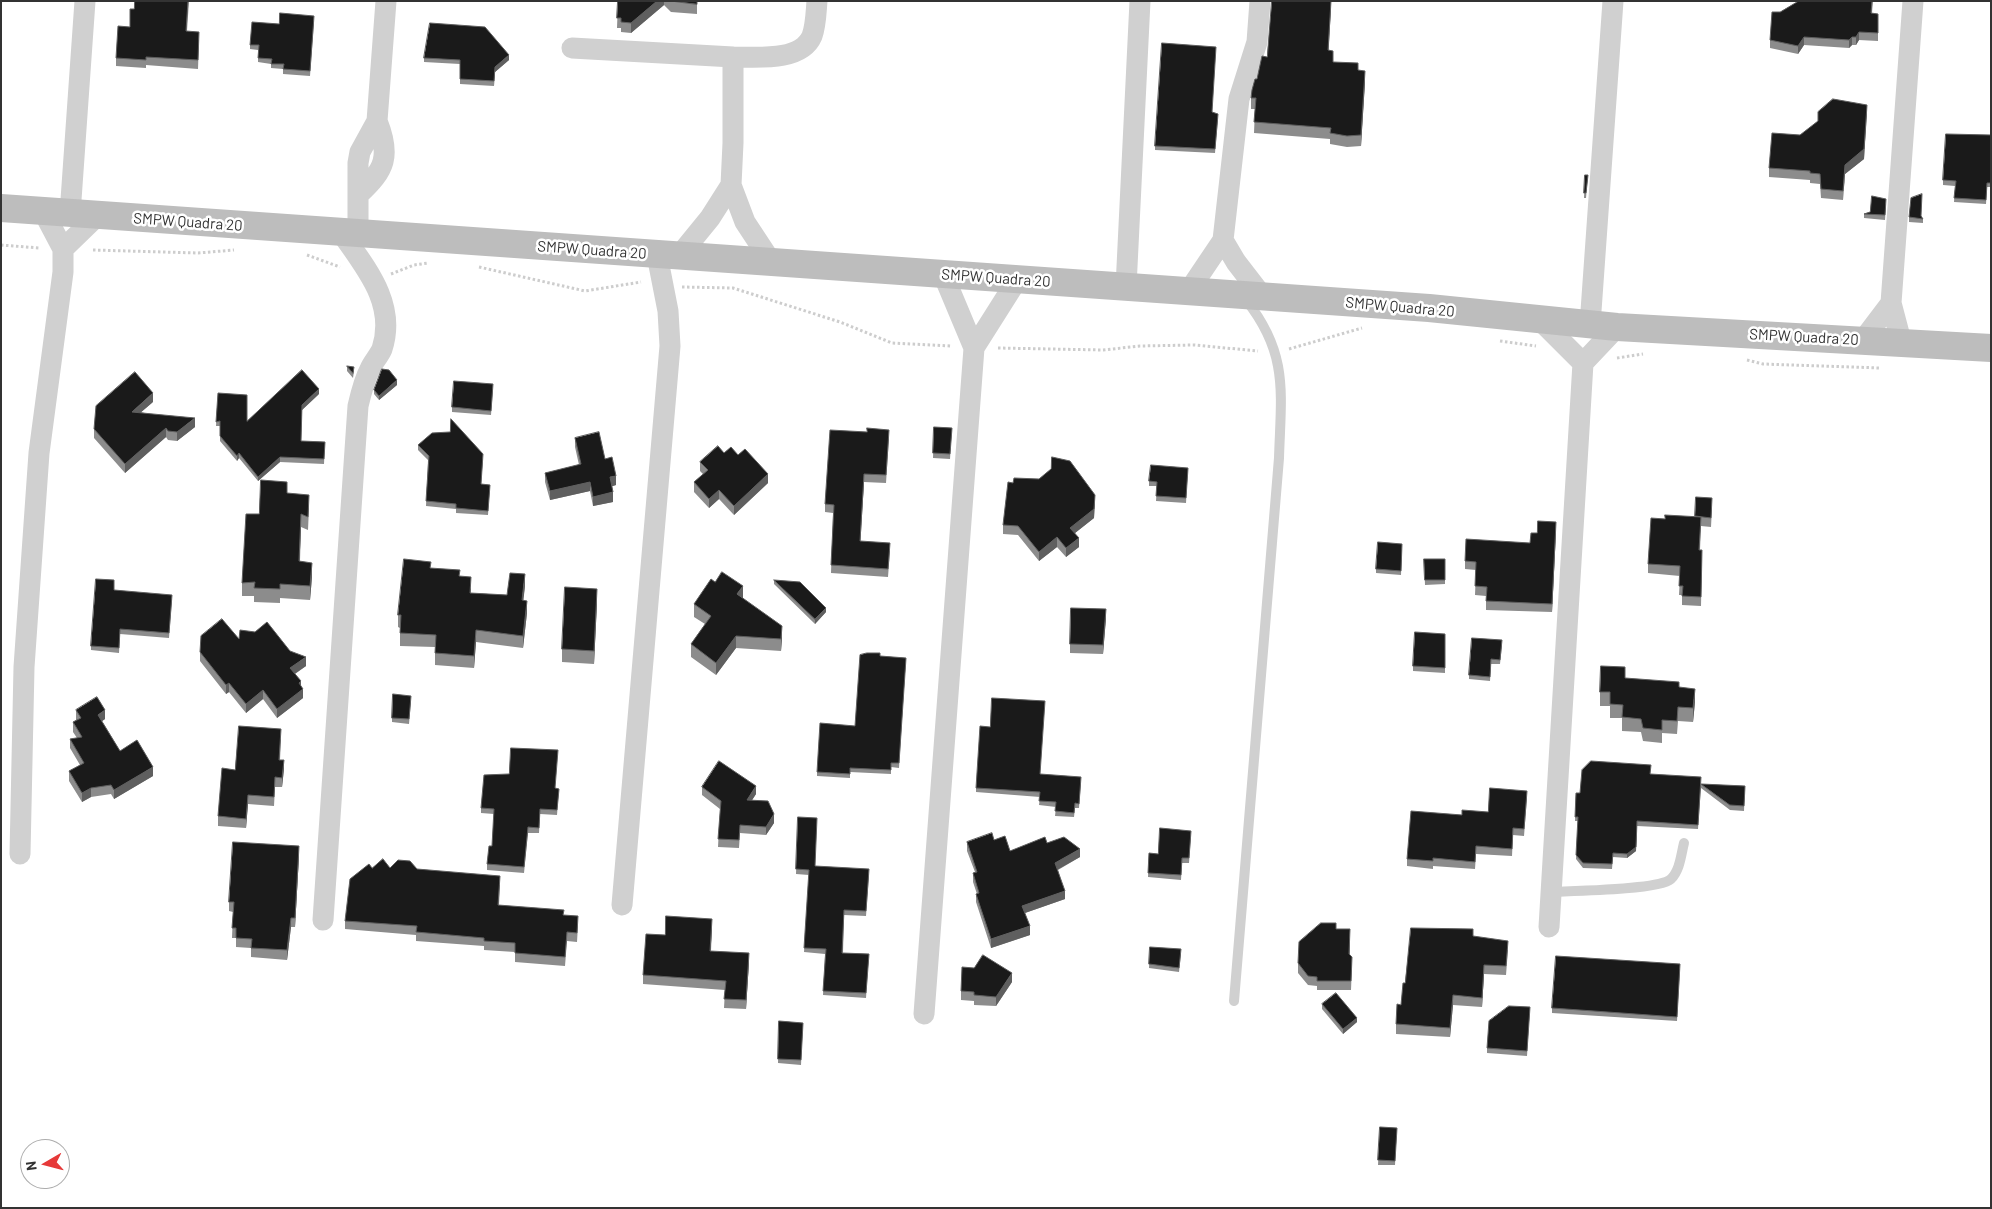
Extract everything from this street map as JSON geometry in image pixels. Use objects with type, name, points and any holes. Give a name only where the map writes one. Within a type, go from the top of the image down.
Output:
[{"type":"street","points":[[63,249],[83,215],[85,1]]},
{"type":"street","points":[[323,920],[358,406],[369,370],[381,350],[385,333],[385,312],[375,280],[349,232],[359,194],[358,163],[360,152],[377,121],[386,1]]},
{"type":"street","points":[[572,48],[733,57],[788,54],[806,44],[812,36],[817,1]]},
{"type":"street","points":[[1126,287],[1140,1]]},
{"type":"street","points":[[1188,292],[1223,240],[1239,99],[1257,42],[1260,1]]},
{"type":"street","points":[[1590,325],[1613,1]]},
{"type":"street","points":[[1901,342],[1891,303],[1913,1]]},
{"type":"street","points":[[733,57],[733,143],[730,185],[745,222],[772,262]]},
{"type":"street","points":[[622,905],[670,346],[668,256],[710,218],[730,185]]},
{"type":"street","name":"SMPW Quadra 20","points":[[1,208],[1429,308],[1541,321],[1617,327],[1991,348]]},
{"type":"street","points":[[20,854],[24,658],[39,453],[63,272],[63,249],[43,211]]},
{"type":"street","points":[[1223,240],[1252,296]]},
{"type":"street","points":[[924,1014],[974,348],[943,274]]},
{"type":"street","points":[[974,348],[1017,280]]},
{"type":"street","points":[[1863,340],[1891,303]]},
{"type":"street","points":[[1541,321],[1583,363]]},
{"type":"street","points":[[1549,926],[1583,363],[1617,327]]},
{"type":"lane","points":[[1234,1001],[1279,458],[1280,372],[1272,340],[1252,296]]},
{"type":"lane","points":[[1551,892],[1652,886],[1670,880],[1677,871],[1684,843]]},
{"type":"building","points":[[135,1],[188,1],[186,31],[199,32],[198,60],[146,57],[146,60],[116,58],[118,26],[130,27],[130,9],[134,9]]},
{"type":"building","points":[[618,1],[657,1],[631,23],[621,22],[621,18],[617,18]]},
{"type":"building","points":[[671,1],[697,1],[697,4]]},
{"type":"building","points":[[1272,1],[1331,1],[1328,50],[1333,51],[1333,62],[1358,63],[1358,70],[1365,71],[1361,135],[1347,136],[1330,133],[1331,128],[1254,122],[1256,98],[1251,98],[1252,90],[1255,79],[1257,79],[1262,56],[1267,57]]},
{"type":"building","points":[[1799,1],[1872,1],[1871,13],[1878,14],[1878,33],[1859,32],[1856,37],[1852,37],[1849,40],[1804,37],[1798,46],[1770,40],[1772,12],[1780,12]]},
{"type":"building","points":[[280,13],[314,16],[310,71],[283,69],[284,64],[271,64],[272,59],[258,58],[259,45],[250,45],[252,22],[279,24]]},
{"type":"building","points":[[430,23],[485,27],[509,55],[495,67],[494,81],[460,79],[460,60],[424,58]]},
{"type":"building","points":[[1162,43],[1216,47],[1212,112],[1218,114],[1215,149],[1155,146]]},
{"type":"building","points":[[1833,99],[1867,105],[1864,149],[1845,165],[1843,191],[1821,189],[1820,174],[1810,173],[1810,171],[1769,168],[1772,133],[1800,135],[1818,121],[1818,112]]},
{"type":"building","points":[[1946,134],[1991,135],[1991,183],[1987,183],[1986,200],[1954,198],[1956,181],[1943,180]]},
{"type":"building","points":[[1585,175],[1588,175],[1586,193],[1584,193]]},
{"type":"building","points":[[1922,194],[1921,216],[1923,219],[1909,217],[1911,198]]},
{"type":"building","points":[[1872,196],[1886,199],[1885,215],[1864,214],[1870,212]]},
{"type":"building","points":[[347,366],[354,367],[353,373]]},
{"type":"building","points":[[382,369],[389,370],[397,380],[379,396],[374,390]]},
{"type":"building","points":[[302,370],[319,389],[302,405],[301,441],[325,442],[324,459],[280,457],[258,477],[239,453],[237,456],[220,436],[220,421],[216,422],[218,393],[247,395],[247,421]]},
{"type":"building","points":[[135,372],[153,393],[132,412],[195,418],[177,432],[168,431],[166,428],[125,464],[94,429],[96,406]]},
{"type":"building","points":[[454,381],[493,384],[491,411],[452,407]]},
{"type":"building","points":[[451,419],[483,454],[481,484],[490,485],[488,511],[456,508],[456,504],[426,501],[429,456],[418,445],[432,433],[450,432]]},
{"type":"building","points":[[934,427],[952,428],[950,454],[933,453]]},
{"type":"building","points":[[867,428],[889,430],[886,475],[864,474],[860,541],[890,543],[888,569],[831,565],[834,505],[825,504],[830,430],[867,432]]},
{"type":"building","points":[[599,432],[605,459],[612,457],[616,476],[610,477],[613,492],[593,497],[590,482],[550,491],[545,473],[581,464],[575,438]]},
{"type":"building","points":[[718,446],[724,453],[731,447],[738,455],[745,449],[768,474],[734,506],[719,490],[709,499],[694,482],[708,470],[700,462]]},
{"type":"building","points":[[1052,457],[1070,461],[1095,495],[1094,509],[1070,528],[1079,538],[1066,548],[1057,537],[1039,552],[1018,526],[1003,525],[1008,482],[1013,483],[1014,478],[1039,479],[1051,469]]},
{"type":"building","points":[[1151,465],[1188,468],[1186,498],[1156,496],[1157,482],[1149,481]]},
{"type":"building","points":[[261,480],[287,482],[287,493],[309,495],[308,517],[301,514],[299,561],[312,563],[310,586],[280,584],[280,589],[254,588],[255,582],[242,583],[246,514],[259,514]]},
{"type":"building","points":[[1696,497],[1712,498],[1711,518],[1695,516]]},
{"type":"building","points":[[1665,515],[1701,517],[1699,550],[1702,550],[1701,597],[1682,596],[1683,586],[1679,586],[1680,566],[1648,564],[1651,518],[1665,519]]},
{"type":"building","points":[[1538,521],[1556,522],[1552,604],[1486,601],[1487,587],[1475,586],[1476,562],[1465,561],[1466,539],[1530,543],[1531,533],[1537,533]]},
{"type":"building","points":[[1378,542],[1402,544],[1401,571],[1376,569]]},
{"type":"building","points":[[404,559],[431,562],[430,568],[460,570],[459,576],[471,577],[470,593],[507,595],[510,573],[525,574],[522,600],[527,601],[523,636],[476,630],[474,656],[435,653],[436,635],[400,633],[401,615],[398,615]]},
{"type":"building","points":[[1424,559],[1445,559],[1445,580],[1425,580]]},
{"type":"building","points":[[722,572],[743,586],[737,594],[782,626],[781,639],[736,636],[716,663],[691,644],[711,616],[694,604],[711,579],[715,582]]},
{"type":"building","points":[[96,579],[114,580],[114,590],[172,595],[169,633],[120,629],[119,648],[91,646]]},
{"type":"building","points":[[774,580],[800,582],[826,608],[815,619]]},
{"type":"building","points":[[565,587],[597,589],[594,651],[562,649]]},
{"type":"building","points":[[1071,608],[1106,609],[1103,645],[1070,644]]},
{"type":"building","points":[[222,619],[239,639],[240,630],[255,632],[267,622],[290,651],[306,657],[290,668],[301,681],[299,683],[303,689],[277,709],[263,690],[246,704],[229,683],[226,685],[200,652],[201,636]]},
{"type":"building","points":[[1415,632],[1445,634],[1445,668],[1413,666]]},
{"type":"building","points":[[1472,638],[1502,640],[1500,660],[1491,659],[1490,677],[1469,675]]},
{"type":"building","points":[[880,653],[880,656],[906,658],[899,763],[891,763],[891,770],[850,768],[850,774],[817,772],[820,723],[855,726],[860,655]]},
{"type":"building","points":[[1601,666],[1625,667],[1625,678],[1679,682],[1679,687],[1695,689],[1693,708],[1678,707],[1677,721],[1662,720],[1662,730],[1643,728],[1641,719],[1622,717],[1623,705],[1610,704],[1610,692],[1600,692]]},
{"type":"building","points":[[393,694],[411,696],[409,719],[392,718]]},
{"type":"building","points":[[97,697],[105,710],[98,715],[120,751],[137,740],[153,767],[114,790],[111,785],[91,788],[82,793],[69,771],[84,763],[70,739],[82,737],[73,722],[81,718],[76,710]]},
{"type":"building","points":[[992,698],[1045,701],[1040,774],[1081,777],[1079,804],[1075,803],[1074,813],[1055,811],[1056,802],[1039,801],[1040,792],[976,788],[980,726],[990,727]]},
{"type":"building","points":[[239,726],[281,729],[279,760],[284,760],[282,778],[275,777],[274,797],[248,795],[246,819],[218,816],[222,768],[235,770]]},
{"type":"building","points":[[511,748],[558,750],[555,788],[559,789],[557,810],[540,809],[539,828],[528,827],[524,867],[487,864],[489,846],[492,846],[494,809],[481,808],[484,775],[509,774]]},
{"type":"building","points":[[719,761],[756,786],[747,800],[768,801],[774,814],[766,827],[740,825],[739,840],[718,839],[721,801],[702,787]]},
{"type":"building","points":[[1591,761],[1651,765],[1650,774],[1701,777],[1698,825],[1637,821],[1636,847],[1627,854],[1613,853],[1612,864],[1583,863],[1576,855],[1578,817],[1575,817],[1576,793],[1580,793],[1582,770]]},
{"type":"building","points":[[1701,784],[1745,786],[1744,806],[1730,805]]},
{"type":"building","points":[[1490,788],[1527,791],[1524,829],[1513,828],[1512,849],[1476,846],[1475,862],[1433,858],[1433,861],[1407,859],[1411,811],[1462,815],[1462,810],[1488,812]]},
{"type":"building","points":[[798,817],[817,818],[815,866],[869,869],[866,911],[844,910],[842,953],[869,954],[866,993],[823,991],[826,949],[804,948],[809,870],[796,869]]},
{"type":"building","points":[[1160,828],[1191,831],[1189,858],[1182,858],[1181,875],[1148,873],[1149,853],[1158,854]]},
{"type":"building","points":[[992,833],[994,840],[1005,836],[1010,851],[1045,837],[1047,843],[1064,837],[1080,849],[1055,863],[1065,891],[1022,906],[1030,926],[991,939],[976,894],[979,893],[973,873],[977,872],[967,842]]},
{"type":"building","points":[[233,842],[299,846],[295,918],[291,918],[287,950],[251,948],[252,939],[236,938],[236,928],[232,928],[234,902],[229,902]]},
{"type":"building","points":[[383,859],[390,868],[398,860],[410,861],[417,869],[500,876],[498,905],[564,910],[563,915],[578,916],[577,933],[567,932],[565,957],[515,953],[515,943],[484,941],[484,938],[416,932],[417,926],[345,921],[350,879],[369,864],[372,868]]},
{"type":"building","points":[[666,916],[712,919],[710,951],[749,953],[746,1000],[724,999],[726,981],[643,975],[646,934],[665,935]]},
{"type":"building","points":[[1321,923],[1336,923],[1336,929],[1350,929],[1351,981],[1317,981],[1317,977],[1308,976],[1298,963],[1299,942]]},
{"type":"building","points":[[1411,928],[1473,929],[1473,936],[1508,941],[1506,966],[1484,965],[1482,998],[1453,995],[1450,1028],[1396,1024],[1397,1004],[1401,1005],[1403,983],[1405,983]]},
{"type":"building","points":[[1150,947],[1181,949],[1179,968],[1149,964]]},
{"type":"building","points":[[983,955],[1012,973],[996,997],[974,995],[974,992],[961,991],[962,967],[974,968]]},
{"type":"building","points":[[1556,956],[1680,964],[1677,1017],[1552,1008]]},
{"type":"building","points":[[1336,993],[1357,1018],[1343,1029],[1322,1004]]},
{"type":"building","points":[[1509,1006],[1530,1007],[1527,1051],[1487,1048],[1489,1021]]},
{"type":"building","points":[[779,1021],[803,1023],[801,1060],[778,1059]]},
{"type":"building","points":[[1380,1127],[1397,1128],[1395,1161],[1378,1160]]}]
